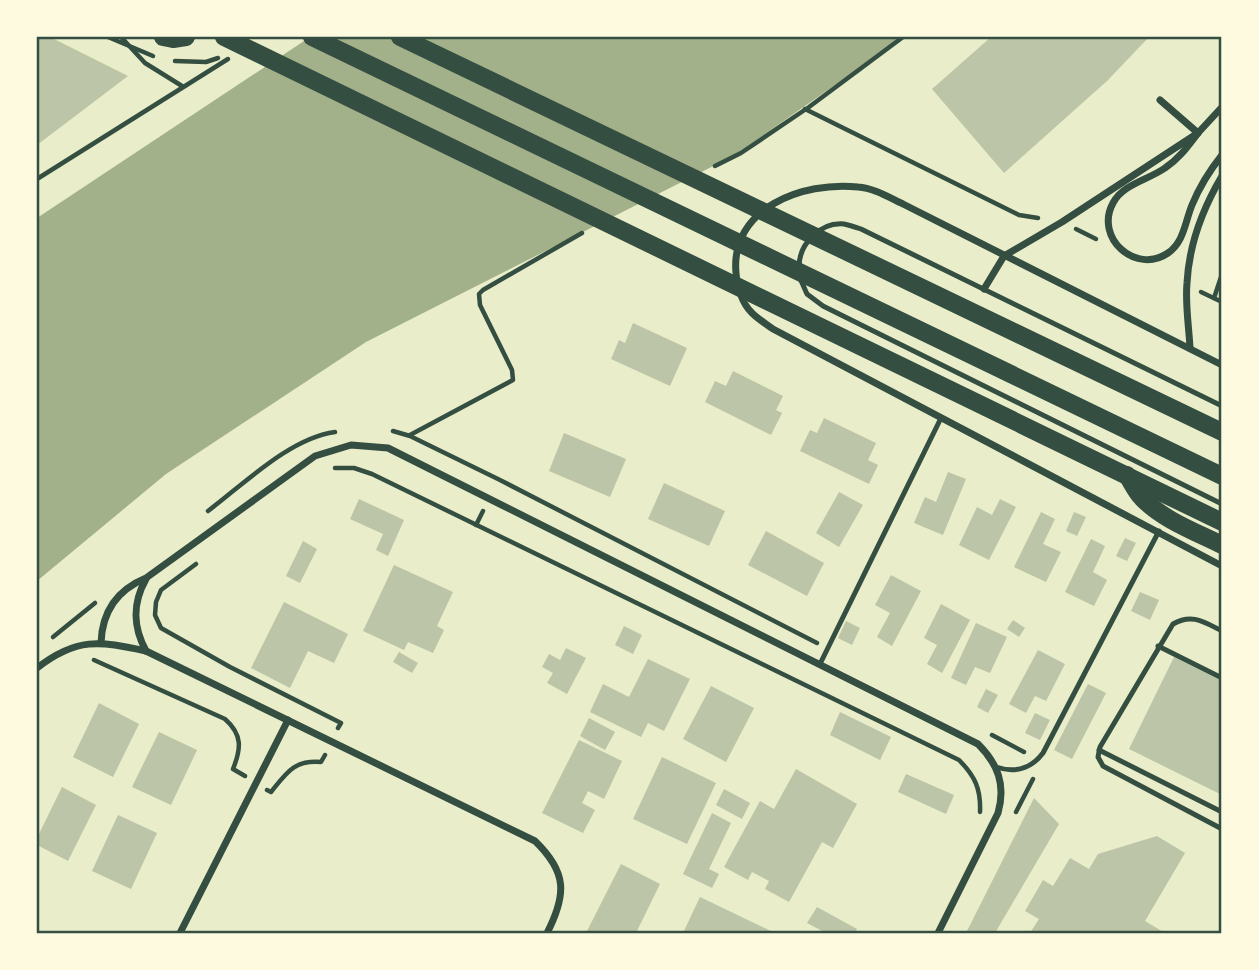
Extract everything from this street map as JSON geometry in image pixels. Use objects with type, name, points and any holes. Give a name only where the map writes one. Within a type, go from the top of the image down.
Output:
[{"type":"main road","points":[[163,37],[186,37]]},
{"type":"main road","points":[[223,37],[1222,522]]},
{"type":"main road","points":[[312,37],[1222,476]]},
{"type":"main road","points":[[400,37],[1222,432]]},
{"type":"main road","points":[[1127,475],[1141,497],[1153,508],[1222,545]]},
{"type":"street","points":[[1160,100],[1198,133]]},
{"type":"street","points":[[1222,107],[1178,158],[1165,168],[1128,187],[1113,202],[1109,231],[1119,249],[1147,260],[1157,258],[1174,248],[1203,183],[1222,155]]},
{"type":"street","points":[[984,289],[1004,256],[1062,222],[1198,133]]},
{"type":"street","points":[[1190,348],[1187,284],[1195,237],[1222,176]]},
{"type":"street","points":[[1222,365],[904,204],[861,187],[838,186],[810,190],[763,209],[744,230],[734,258],[737,286],[750,312],[773,329],[1191,547],[1222,566]]},
{"type":"street","points":[[101,643],[101,628],[112,602],[127,588],[146,578],[314,456],[351,445],[376,445],[400,452],[978,744],[996,767],[1002,789],[998,813],[938,933]]},
{"type":"street","points":[[146,578],[135,609],[137,631],[146,651]]},
{"type":"street","points":[[37,668],[49,658],[84,643],[101,643],[146,651],[535,841],[550,856],[559,875],[562,893],[547,933]]},
{"type":"street","points":[[180,933],[288,720]]},
{"type":"lane","points":[[1222,406],[861,229],[842,224],[823,228],[808,240],[799,257],[799,277],[807,294],[823,306],[1222,504]]},
{"type":"lane","points":[[820,664],[941,418]]},
{"type":"lane","points":[[1174,480],[1181,507]]},
{"type":"lane","points":[[1184,520],[1191,547]]},
{"type":"lane","points":[[996,767],[1016,770],[1038,759],[1159,531]]},
{"type":"lane","points":[[1222,631],[1198,618],[1181,619],[1173,624],[1099,750],[1098,757],[1103,766],[1222,829]]},
{"type":"lane","points":[[1158,646],[1222,678]]},
{"type":"lane","points":[[1099,750],[1222,812]]},
{"type":"path","points":[[121,37],[145,63],[183,87]]},
{"type":"path","points":[[37,179],[229,58]]},
{"type":"path","points":[[805,109],[1019,215],[1062,222],[1099,241]]},
{"type":"path","points":[[1214,298],[1222,274]]},
{"type":"path","points":[[1187,284],[1222,302]]},
{"type":"path","points":[[410,436],[828,648]]},
{"type":"path","points":[[326,471],[337,467],[354,468],[372,474],[959,760],[971,772],[979,786],[980,817],[1006,830],[1038,769],[1038,759],[990,733]]},
{"type":"path","points":[[50,641],[225,719],[238,734],[240,743],[233,769],[271,792],[296,766],[305,761],[321,762],[341,723],[230,667],[161,628],[155,615],[161,590],[204,558]]},
{"type":"shaded area","points":[[310,37],[900,37],[735,155],[366,342],[166,474],[37,581],[37,218]]},
{"type":"building","points":[[37,37],[50,37],[128,76],[37,145]]},
{"type":"building","points":[[991,37],[1149,37],[1107,81],[1004,173],[932,89]]},
{"type":"building","points":[[633,323],[687,348],[670,386],[611,359],[619,340],[625,343]]},
{"type":"building","points":[[733,371],[783,396],[776,410],[782,413],[771,435],[705,402],[715,381],[726,386]]},
{"type":"building","points":[[824,418],[876,443],[868,460],[878,465],[869,484],[800,451],[810,430],[817,433]]},
{"type":"building","points":[[564,433],[626,459],[610,497],[549,471]]},
{"type":"building","points":[[948,472],[966,479],[943,535],[914,523],[925,497],[936,502]]},
{"type":"building","points":[[664,483],[725,511],[709,546],[648,519]]},
{"type":"building","points":[[839,492],[863,505],[839,547],[816,533]]},
{"type":"building","points":[[359,499],[404,520],[388,556],[376,550],[383,534],[350,519]]},
{"type":"building","points":[[1000,499],[1016,507],[989,560],[959,545],[977,507],[992,515]]},
{"type":"building","points":[[1041,512],[1055,519],[1043,544],[1061,552],[1046,582],[1014,567]]},
{"type":"building","points":[[1074,512],[1086,517],[1077,536],[1066,531]]},
{"type":"building","points":[[766,531],[824,563],[807,596],[748,565]]},
{"type":"building","points":[[1125,538],[1136,543],[1127,561],[1116,556]]},
{"type":"building","points":[[1091,539],[1105,546],[1093,572],[1107,580],[1094,606],[1065,592]]},
{"type":"building","points":[[303,541],[317,549],[300,583],[286,576]]},
{"type":"building","points":[[394,565],[453,592],[437,626],[444,630],[433,653],[408,642],[404,650],[363,631]]},
{"type":"building","points":[[891,575],[921,591],[892,646],[877,637],[890,613],[875,605]]},
{"type":"building","points":[[1140,592],[1159,600],[1150,620],[1131,611]]},
{"type":"building","points":[[284,602],[348,634],[334,663],[308,651],[290,688],[251,668]]},
{"type":"building","points":[[941,604],[970,620],[942,673],[927,664],[937,645],[924,638]]},
{"type":"building","points":[[1013,620],[1025,628],[1019,637],[1007,629]]},
{"type":"building","points":[[846,621],[860,628],[852,645],[838,638]]},
{"type":"building","points":[[976,623],[1007,637],[990,673],[975,667],[966,685],[951,678]]},
{"type":"building","points":[[624,626],[642,635],[633,654],[615,645]]},
{"type":"building","points":[[566,648],[586,658],[567,694],[547,683],[553,673],[542,667],[549,654],[560,660]]},
{"type":"building","points":[[1038,650],[1065,664],[1046,701],[1035,696],[1026,713],[1009,704]]},
{"type":"building","points":[[399,652],[418,663],[412,673],[393,662]]},
{"type":"building","points":[[1174,657],[1222,681],[1222,795],[1129,749]]},
{"type":"building","points":[[648,659],[690,679],[664,731],[648,723],[641,737],[590,712],[603,684],[629,697]]},
{"type":"building","points":[[1088,684],[1106,693],[1072,759],[1054,750]]},
{"type":"building","points":[[711,686],[754,708],[726,762],[683,739]]},
{"type":"building","points":[[986,689],[998,695],[988,713],[977,707]]},
{"type":"building","points":[[99,703],[139,724],[113,777],[73,757]]},
{"type":"building","points":[[840,712],[891,737],[880,760],[830,735]]},
{"type":"building","points":[[1035,713],[1050,720],[1040,740],[1025,733]]},
{"type":"building","points":[[589,718],[615,732],[605,750],[580,736]]},
{"type":"building","points":[[159,732],[197,750],[171,805],[132,787]]},
{"type":"building","points":[[579,740],[622,761],[604,799],[588,791],[582,803],[595,810],[583,833],[542,813]]},
{"type":"building","points":[[662,757],[716,783],[687,844],[633,819]]},
{"type":"building","points":[[796,769],[857,804],[833,848],[822,842],[789,902],[765,889],[769,881],[752,872],[748,880],[724,867],[760,801],[774,809]]},
{"type":"building","points":[[906,774],[954,795],[946,814],[898,792]]},
{"type":"building","points":[[62,787],[96,805],[68,861],[37,845],[37,838]]},
{"type":"building","points":[[724,789],[750,803],[742,819],[716,805]]},
{"type":"building","points":[[1034,798],[1059,824],[995,933],[966,933]]},
{"type":"building","points":[[712,813],[731,823],[709,869],[719,874],[712,888],[683,874]]},
{"type":"building","points":[[118,815],[157,833],[131,889],[92,871]]},
{"type":"building","points":[[1157,836],[1185,853],[1145,921],[1165,933],[1030,933],[1039,919],[1025,911],[1043,880],[1053,886],[1070,858],[1089,869],[1098,854]]},
{"type":"building","points":[[621,864],[660,884],[636,933],[586,933]]},
{"type":"building","points":[[700,897],[775,933],[683,933]]},
{"type":"building","points":[[817,907],[857,929],[855,933],[826,933],[807,923]]}]
